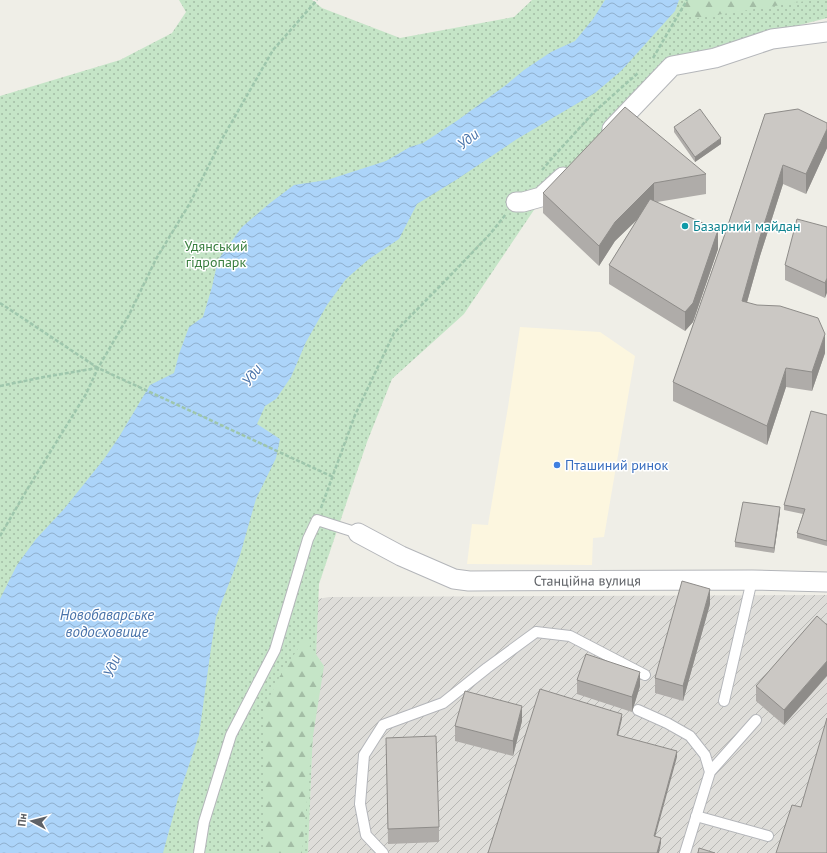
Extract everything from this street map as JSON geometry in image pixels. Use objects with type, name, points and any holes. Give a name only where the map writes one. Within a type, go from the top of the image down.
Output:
[{"type":"street","points":[[598,143],[672,66],[715,58],[772,39],[827,32]]},
{"type":"street","points":[[516,202],[523,202],[541,196],[576,165]]},
{"type":"street","name":"Станційна вулиця","points":[[358,534],[401,556],[454,579],[469,581],[752,580],[827,582]]},
{"type":"lane","points":[[199,853],[204,822],[231,735],[275,650],[308,539],[317,520],[358,534]]},
{"type":"lane","points":[[724,701],[752,580]]},
{"type":"lane","points":[[383,853],[366,835],[360,804],[364,755],[383,725],[443,703],[536,632],[570,636],[645,675]]},
{"type":"lane","points":[[638,710],[667,723],[690,736],[705,755],[710,772]]},
{"type":"lane","points":[[685,853],[710,772],[756,720]]},
{"type":"lane","points":[[696,816],[768,836]]},
{"type":"path","points":[[0,536],[86,394],[98,368],[129,315],[156,259],[190,203],[222,139],[273,50],[317,0]]},
{"type":"path","points":[[650,63],[687,0]]},
{"type":"path","points":[[539,173],[594,112],[639,73]]},
{"type":"path","points":[[317,520],[355,415],[394,333],[490,234],[516,202]]},
{"type":"path","points":[[0,302],[98,368],[333,477]]},
{"type":"path","points":[[0,386],[98,368]]},
{"type":"shaded area","name":"Пташиний ринок","points":[[520,327],[600,332],[635,356],[604,537],[593,538],[592,565],[467,564],[472,524],[488,525]]},
{"type":"shaded area","points":[[827,595],[827,853],[308,853],[318,599],[329,597]]},
{"type":"green space","name":"Удянський гідропарк","points":[[179,0],[312,0],[322,8],[400,38],[514,17],[532,0],[827,0],[827,18],[666,61],[538,204],[464,314],[392,379],[367,442],[319,584],[308,853],[0,853],[0,96],[120,60],[172,33],[186,12]]},
{"type":"green space","points":[[686,0],[810,0],[697,18],[683,7]]},
{"type":"green space","points":[[305,638],[324,666],[313,736],[302,853],[263,853],[265,798],[264,708],[280,676]]},
{"type":"water","name":"Новобаварське водосховище","points":[[605,0],[679,0],[675,11],[621,71],[595,93],[517,139],[417,204],[399,239],[369,259],[346,279],[327,305],[306,342],[291,377],[276,399],[265,406],[257,424],[280,439],[276,458],[256,499],[240,555],[216,617],[199,735],[178,798],[163,853],[0,853],[0,599],[17,565],[36,539],[64,509],[104,459],[150,385],[174,373],[189,327],[203,317],[218,260],[242,227],[294,185],[327,180],[386,161],[410,147],[423,143],[458,120],[524,70],[551,52],[575,41],[593,19]]},
{"type":"building","points":[[625,107],[706,174],[654,183],[615,222],[599,246],[543,193]]},
{"type":"building","points":[[700,109],[721,138],[695,157],[674,127]]},
{"type":"building","points":[[798,109],[827,123],[827,129],[806,174],[783,165],[760,237],[742,301],[757,305],[780,306],[818,318],[825,334],[812,372],[786,368],[767,426],[673,382],[765,114]]},
{"type":"building","points":[[650,199],[718,230],[693,303],[685,312],[609,265]]},
{"type":"building","points":[[797,219],[827,227],[827,278],[825,283],[785,265]]},
{"type":"building","points":[[811,411],[827,415],[827,541],[797,533],[805,509],[784,505]]},
{"type":"building","points":[[743,502],[780,507],[774,548],[735,542]]},
{"type":"building","points":[[682,581],[710,589],[683,686],[655,678]]},
{"type":"building","points":[[817,616],[827,625],[827,661],[784,710],[756,686]]},
{"type":"building","points":[[586,654],[640,672],[632,697],[577,680]]},
{"type":"building","points":[[540,689],[622,714],[617,735],[677,751],[654,836],[661,838],[657,853],[488,853]]},
{"type":"building","points":[[465,691],[522,706],[513,741],[455,726]]},
{"type":"building","points":[[827,718],[827,853],[776,853],[792,805],[801,807]]},
{"type":"building","points":[[436,736],[439,827],[388,829],[386,738]]},
{"type":"building","points":[[699,848],[715,853],[698,853]]},
{"type":"place","name":"Базарний майдан","points":[[685,226]]},
{"type":"place","name":"Пташиний ринок","points":[[557,465]]},
{"type":"water label","name":"Уди","points":[[468,139]]},
{"type":"water label","name":"Уди","points":[[252,375]]},
{"type":"water label","name":"Уди","points":[[112,666]]}]
